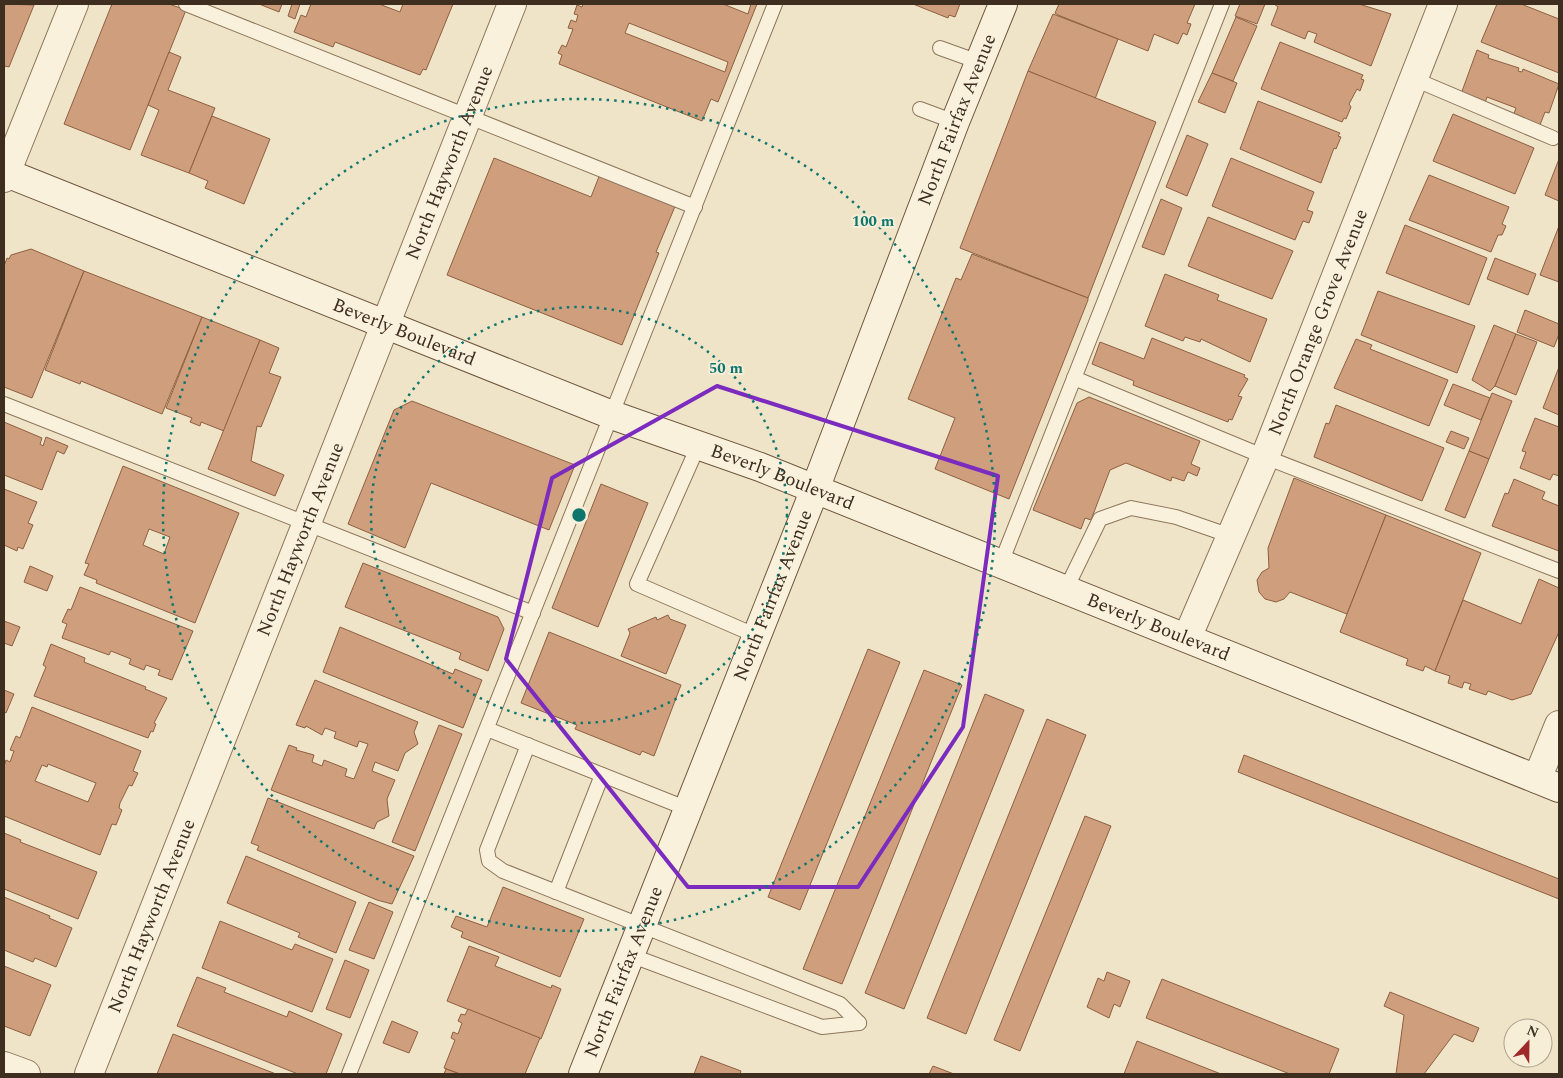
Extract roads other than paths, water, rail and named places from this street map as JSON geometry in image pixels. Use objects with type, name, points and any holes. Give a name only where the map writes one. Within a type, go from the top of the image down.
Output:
[{"type":"main road","points":[[4,174],[74,4]]},
{"type":"main road","name":"North Hayworth Avenue","points":[[89,1074],[512,4]]},
{"type":"main road","name":"North Fairfax Avenue","points":[[583,1074],[815,489],[955,122],[1003,4]]},
{"type":"main road","name":"North Orange Grove Avenue","points":[[1187,638],[1265,457],[1443,4]]},
{"type":"main road","name":"Beverly Boulevard","points":[[4,174],[612,415],[699,444],[815,489],[1548,783]]},
{"type":"main road","points":[[1548,783],[1559,725]]},
{"type":"main road","points":[[4,1066],[26,1074]]},
{"type":"lane","points":[[186,4],[695,207]]},
{"type":"lane","points":[[349,1074],[775,4]]},
{"type":"lane","points":[[1001,563],[1222,4]]},
{"type":"lane","points":[[940,48],[979,62]]},
{"type":"lane","points":[[1414,78],[1553,138]]},
{"type":"lane","points":[[920,109],[955,122]]},
{"type":"lane","points":[[1074,378],[1265,457],[1559,571]]},
{"type":"lane","points":[[4,404],[533,614]]},
{"type":"lane","points":[[699,444],[637,584],[757,636]]},
{"type":"lane","points":[[1066,589],[1100,519],[1131,508],[1176,517],[1231,536]]},
{"type":"lane","points":[[487,729],[688,809]]},
{"type":"lane","points":[[528,745],[487,850],[489,861],[503,871],[840,1004],[859,1023],[822,1027],[630,955]]},
{"type":"lane","points":[[556,892],[602,775]]}]
